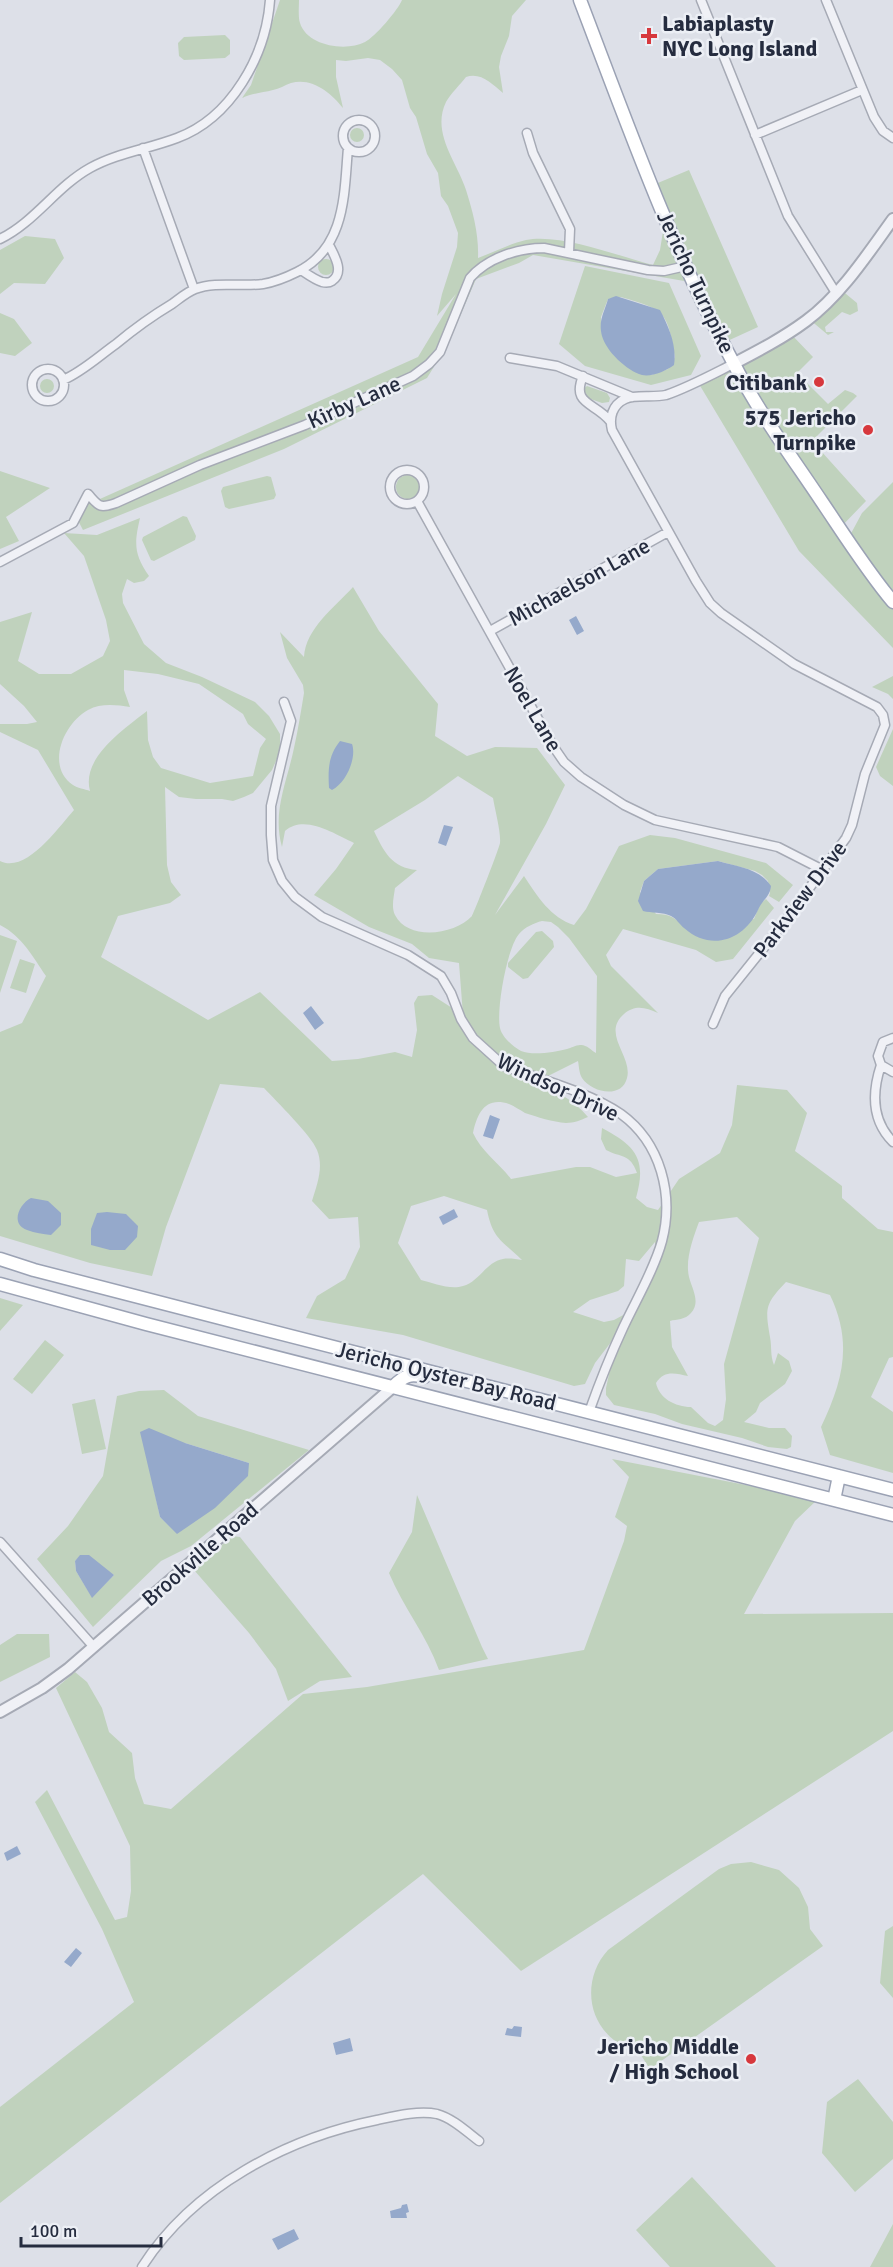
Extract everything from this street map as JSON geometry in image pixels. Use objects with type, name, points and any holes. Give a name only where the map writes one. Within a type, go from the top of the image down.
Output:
[{"type":"main road","name":"Jericho Turnpike","points":[[580,0],[686,266],[733,364],[769,424],[893,602]]},
{"type":"main road","name":"Jericho Oyster Bay Road","points":[[0,1259],[34,1270],[490,1388],[893,1490]]},
{"type":"main road","name":"Jericho Oyster Bay Road","points":[[0,1284],[169,1330],[893,1515]]},
{"type":"main road","points":[[394,1386],[401,1379],[413,1374],[474,1389],[490,1388]]},
{"type":"main road","points":[[834,1500],[840,1476]]},
{"type":"street","points":[[0,239],[27,222],[88,169],[121,154],[179,137],[201,124],[231,97],[246,76],[256,57],[270,0]]},
{"type":"street","points":[[701,0],[788,216],[836,293]]},
{"type":"street","points":[[826,0],[874,117],[883,131],[893,138]]},
{"type":"street","points":[[754,135],[862,90]]},
{"type":"street","points":[[527,133],[533,153],[570,229],[569,252]]},
{"type":"street","points":[[143,148],[194,289]]},
{"type":"street","points":[[63,380],[98,357],[144,321],[194,289],[219,285],[263,284],[283,279],[301,270],[319,256],[329,245],[340,221],[345,200],[348,148]]},
{"type":"street","points":[[510,358],[557,366],[633,397],[664,395],[765,348],[805,322],[836,293],[893,219]]},
{"type":"street","points":[[301,270],[321,282],[334,280],[338,273],[338,264],[329,245]]},
{"type":"street","name":"Kirby Lane","points":[[0,562],[73,523],[88,494],[99,506],[104,507],[116,503],[200,465],[305,425],[413,376],[440,352],[470,278],[477,269],[494,259],[527,249],[544,248],[648,270],[664,271],[686,266]]},
{"type":"street","points":[[583,376],[579,389],[580,396],[601,411],[610,421],[617,405],[624,399],[633,397]]},
{"type":"street","name":"Parkview Drive","points":[[610,421],[612,430],[668,532],[710,603],[794,664],[870,701],[883,714],[885,725],[865,774],[852,825],[838,852],[725,996],[713,1024]]},
{"type":"street","points":[[408,470],[419,475],[424,492],[417,501],[412,504],[402,504],[393,498],[391,482],[397,474],[408,470]]},
{"type":"street","name":"Noel Lane","points":[[417,501],[564,762],[581,777],[624,805],[655,820],[778,847],[823,870]]},
{"type":"street","name":"Michaelson Lane","points":[[490,631],[668,532]]},
{"type":"street","name":"Windsor Drive","points":[[284,702],[291,721],[272,806],[271,835],[273,860],[282,880],[295,897],[322,917],[408,955],[441,976],[451,993],[461,1019],[473,1038],[491,1056],[504,1066],[602,1103],[621,1114],[638,1128],[662,1170],[666,1196],[662,1241],[613,1350],[589,1412]]},
{"type":"street","points":[[893,1038],[880,1046],[878,1056],[881,1065],[874,1098],[877,1115],[893,1142]]},
{"type":"street","points":[[881,1065],[893,1071]]},
{"type":"street","name":"Brookville Road","points":[[0,1712],[42,1688],[68,1669],[394,1386]]},
{"type":"street","points":[[0,1542],[93,1646]]},
{"type":"street","points":[[142,2267],[163,2238],[215,2190],[275,2154],[311,2138],[355,2124],[392,2116],[428,2112],[446,2117],[479,2140]]},
{"type":"green space","points":[[280,0],[299,0],[300,23],[310,37],[328,45],[348,46],[365,42],[374,35],[386,23],[402,0],[526,0],[512,16],[509,36],[501,56],[499,67],[503,93],[481,77],[466,77],[446,102],[442,114],[443,136],[462,179],[473,215],[478,241],[478,258],[526,240],[540,239],[572,242],[653,265],[660,250],[664,225],[690,282],[533,255],[519,263],[476,279],[448,344],[427,378],[284,449],[83,530],[73,511],[418,357],[456,294],[437,316],[457,247],[458,233],[448,206],[441,196],[438,173],[427,154],[402,80],[392,69],[380,60],[368,58],[336,60],[336,77],[343,108],[327,92],[306,82],[291,83],[242,98],[251,85]]},
{"type":"green space","points":[[225,35],[230,40],[230,54],[225,58],[184,60],[179,56],[178,43],[184,37]]},
{"type":"green space","points":[[354,128],[360,128],[364,135],[360,142],[354,142],[350,138],[350,132]]},
{"type":"green space","points":[[689,170],[758,327],[723,343],[653,185]]},
{"type":"green space","points":[[25,236],[55,239],[64,258],[45,284],[14,283],[0,294],[0,250]]},
{"type":"green space","points":[[326,259],[332,261],[334,267],[332,273],[326,275],[320,273],[318,267],[320,261]]},
{"type":"green space","points":[[585,266],[669,283],[701,356],[691,375],[651,385],[585,366],[559,344]],"holes":[[[621,297],[647,305],[662,315],[666,321],[675,357],[668,369],[651,375],[602,335],[601,317],[608,299]]]},
{"type":"green space","points":[[840,289],[857,303],[858,311],[850,315],[842,312],[825,327],[826,332],[834,332],[828,335],[809,319]]},
{"type":"green space","points":[[0,313],[14,319],[32,343],[15,356],[0,353]]},
{"type":"green space","points":[[790,333],[813,357],[797,373],[828,404],[845,390],[857,396],[812,441],[866,501],[839,529],[848,539],[862,513],[893,482],[893,648],[799,551],[699,384]]},
{"type":"green space","points":[[44,379],[50,379],[54,386],[50,393],[44,393],[40,389],[40,383]]},
{"type":"green space","points":[[587,386],[607,393],[610,398],[609,402],[602,403],[585,397],[583,389]]},
{"type":"green space","points":[[0,471],[50,488],[6,517],[19,541],[0,549]]},
{"type":"green space","points":[[408,475],[416,479],[420,487],[416,495],[408,499],[400,495],[396,487],[400,479]]},
{"type":"green space","points":[[271,477],[276,495],[274,499],[229,509],[225,507],[221,491],[223,487]]},
{"type":"green space","points":[[183,516],[187,517],[196,536],[195,540],[154,561],[151,560],[142,540],[143,537]]},
{"type":"green space","points":[[140,518],[137,535],[138,555],[149,576],[144,581],[134,583],[127,579],[122,594],[123,603],[144,644],[166,663],[255,702],[269,716],[280,734],[280,752],[272,770],[253,793],[233,801],[196,799],[179,797],[165,787],[167,865],[171,882],[181,895],[170,903],[118,916],[101,957],[208,1020],[260,992],[332,1061],[395,1052],[412,1057],[417,1030],[414,1003],[418,996],[432,995],[463,1015],[459,963],[429,958],[412,944],[369,927],[314,895],[354,843],[320,827],[301,824],[285,831],[282,847],[279,834],[280,809],[304,693],[303,685],[287,658],[280,632],[304,657],[315,628],[353,587],[379,631],[438,704],[435,736],[467,756],[495,747],[537,748],[565,785],[495,915],[524,876],[552,912],[574,925],[586,909],[619,846],[650,835],[675,838],[766,863],[793,885],[779,902],[769,896],[768,881],[755,871],[718,861],[658,869],[644,881],[640,892],[656,914],[672,917],[685,928],[754,919],[760,904],[766,899],[774,908],[733,959],[716,962],[696,950],[623,929],[606,955],[611,966],[658,1013],[645,1008],[637,1008],[628,1011],[618,1022],[616,1037],[628,1070],[624,1085],[619,1089],[606,1092],[593,1087],[582,1078],[578,1061],[536,1082],[564,1097],[588,1117],[566,1123],[525,1113],[509,1104],[494,1102],[480,1113],[473,1133],[481,1146],[511,1179],[576,1167],[590,1167],[616,1177],[637,1173],[628,1159],[606,1150],[601,1139],[602,1128],[623,1141],[636,1155],[640,1173],[636,1198],[647,1207],[658,1210],[679,1179],[720,1153],[732,1125],[737,1085],[787,1090],[807,1113],[795,1151],[842,1186],[842,1198],[878,1229],[893,1232],[893,1357],[889,1358],[871,1397],[893,1412],[893,1473],[830,1455],[821,1427],[840,1378],[843,1346],[837,1313],[830,1295],[786,1282],[770,1301],[767,1319],[774,1365],[778,1353],[789,1361],[792,1371],[785,1384],[760,1403],[756,1412],[744,1422],[769,1428],[785,1428],[792,1436],[791,1447],[787,1449],[768,1447],[742,1438],[682,1424],[655,1414],[614,1405],[606,1395],[606,1388],[618,1333],[595,1363],[585,1384],[574,1386],[403,1335],[306,1318],[317,1296],[345,1279],[360,1247],[358,1217],[329,1219],[312,1201],[320,1169],[317,1150],[301,1128],[264,1088],[220,1084],[166,1227],[152,1276],[90,1263],[0,1236],[0,1032],[22,1023],[46,976],[21,941],[0,925],[0,861],[10,863],[31,855],[74,810],[38,750],[0,732],[0,724],[37,722],[24,706],[0,684],[0,622],[32,612],[18,661],[39,674],[71,674],[103,656],[110,641],[106,620],[84,556],[64,533],[97,535]],"holes":[[[124,670],[158,674],[199,684],[243,714],[248,724],[266,739],[260,748],[253,776],[210,783],[161,768],[153,757],[148,740],[147,711],[106,745],[98,756],[89,779],[90,791],[73,785],[65,777],[60,767],[59,756],[65,734],[79,716],[88,710],[109,705],[130,707],[124,690]],[[458,776],[493,798],[500,843],[472,916],[455,928],[444,931],[421,932],[401,923],[393,909],[395,888],[417,870],[401,866],[390,858],[374,831],[425,800]],[[551,922],[558,927],[597,976],[596,1053],[582,1045],[550,1052],[521,1051],[511,1044],[501,1031],[499,1019],[501,994],[510,952],[519,934],[536,923]],[[444,1196],[487,1210],[495,1234],[522,1260],[497,1261],[474,1281],[458,1287],[442,1286],[421,1280],[398,1243],[411,1206]],[[737,1217],[759,1238],[724,1364],[726,1399],[723,1420],[715,1426],[708,1423],[691,1407],[669,1401],[660,1393],[656,1383],[666,1374],[688,1376],[672,1347],[670,1321],[686,1317],[694,1309],[695,1295],[688,1270],[690,1249],[699,1222]],[[655,1242],[655,1268],[627,1313],[604,1322],[573,1312],[590,1300],[618,1291],[624,1286],[626,1259],[639,1261]]]},
{"type":"green space","points":[[893,676],[893,699],[888,694],[872,687]]},
{"type":"green space","points":[[893,729],[893,786],[880,776],[876,767]]},
{"type":"green space","points":[[542,931],[553,941],[554,947],[528,978],[523,979],[508,967],[508,963],[536,932]]},
{"type":"green space","points":[[0,935],[17,941],[0,993]]},
{"type":"green space","points":[[20,959],[35,964],[26,993],[10,988]]},
{"type":"green space","points":[[0,1298],[23,1305],[0,1331]]},
{"type":"green space","points":[[45,1340],[64,1355],[32,1394],[13,1379]]},
{"type":"green space","points":[[164,1390],[198,1416],[309,1450],[191,1546],[161,1561],[93,1627],[37,1559],[68,1526],[103,1476],[117,1396],[139,1391]],"holes":[[[185,1443],[249,1463],[177,1533],[160,1517],[153,1485]],[[80,1556],[114,1575],[92,1597],[76,1571],[75,1561]]]},
{"type":"green space","points":[[95,1399],[106,1449],[82,1454],[72,1404]]},
{"type":"green space","points":[[612,1459],[818,1499],[795,1521],[744,1614],[893,1613],[893,1731],[521,1971],[423,1874],[0,2203],[0,2107],[134,2002],[102,1929],[35,1802],[47,1790],[115,1920],[127,1917],[131,1891],[130,1846],[56,1688],[75,1672],[87,1682],[102,1708],[109,1732],[132,1753],[135,1778],[144,1804],[171,1809],[303,1694],[367,1687],[584,1650],[624,1541],[627,1526],[615,1517],[629,1477]]},
{"type":"green space","points":[[417,1495],[488,1659],[439,1670],[389,1573],[412,1532]]},
{"type":"green space","points":[[232,1536],[240,1537],[352,1677],[320,1681],[288,1701],[276,1669],[249,1633],[194,1570]]},
{"type":"green space","points":[[17,1634],[49,1634],[50,1657],[0,1682],[0,1645]]},
{"type":"green space","points":[[751,1862],[779,1870],[799,1888],[808,1907],[810,1929],[823,1946],[650,2069],[638,2052],[615,2041],[598,2021],[591,1997],[592,1984],[600,1960],[608,1950],[719,1869],[731,1864]]},
{"type":"green space","points":[[893,1926],[893,1998],[880,1983],[885,1931]]},
{"type":"green space","points":[[858,2079],[893,2122],[893,2159],[855,2192],[822,2153],[827,2102]]},
{"type":"green space","points":[[692,2177],[776,2267],[670,2267],[636,2230]]},
{"type":"green space","points":[[893,2224],[893,2267],[870,2267]]},
{"type":"water","points":[[616,296],[660,310],[672,337],[674,365],[659,373],[642,375],[624,365],[612,354],[604,342],[601,326],[608,299]]},
{"type":"water","points":[[576,616],[584,631],[577,635],[569,620]]},
{"type":"water","points":[[340,741],[352,744],[352,763],[342,782],[332,790],[329,788],[330,763],[333,752]]},
{"type":"water","points":[[444,825],[453,827],[446,846],[438,843]]},
{"type":"water","points":[[718,861],[754,872],[771,886],[752,920],[736,935],[716,941],[705,940],[684,928],[671,916],[643,911],[638,901],[644,881],[658,869]]},
{"type":"water","points":[[311,1006],[324,1023],[315,1030],[303,1013]]},
{"type":"water","points":[[490,1115],[500,1119],[493,1139],[483,1136]]},
{"type":"water","points":[[31,1198],[48,1201],[61,1213],[61,1225],[51,1235],[27,1230],[19,1223],[20,1209]]},
{"type":"water","points":[[454,1209],[458,1217],[443,1225],[439,1217]]},
{"type":"water","points":[[97,1213],[126,1214],[138,1226],[137,1237],[125,1250],[110,1250],[91,1245],[91,1229]]},
{"type":"water","points":[[149,1428],[185,1443],[249,1463],[248,1476],[215,1508],[177,1534],[160,1517],[140,1432]]},
{"type":"water","points":[[80,1555],[89,1555],[114,1575],[92,1598],[76,1571],[75,1561]]},
{"type":"water","points":[[17,1846],[21,1854],[7,1861],[4,1853]]},
{"type":"water","points":[[76,1948],[82,1953],[71,1967],[64,1962]]},
{"type":"water","points":[[514,2026],[522,2027],[521,2037],[505,2035],[507,2028],[512,2029]]},
{"type":"water","points":[[350,2038],[353,2051],[336,2055],[333,2043]]},
{"type":"water","points":[[407,2204],[409,2212],[406,2213],[407,2218],[391,2218],[390,2211]]},
{"type":"water","points":[[294,2229],[299,2239],[278,2250],[272,2239]]},
{"type":"place","name":"Labiaplasty NYC Long Island","points":[[649,36]]},
{"type":"place","name":"Citibank","points":[[819,382]]},
{"type":"place","name":"575 Jericho Turnpike","points":[[868,430]]},
{"type":"place","name":"Jericho Middle / High School","points":[[751,2059]]}]
